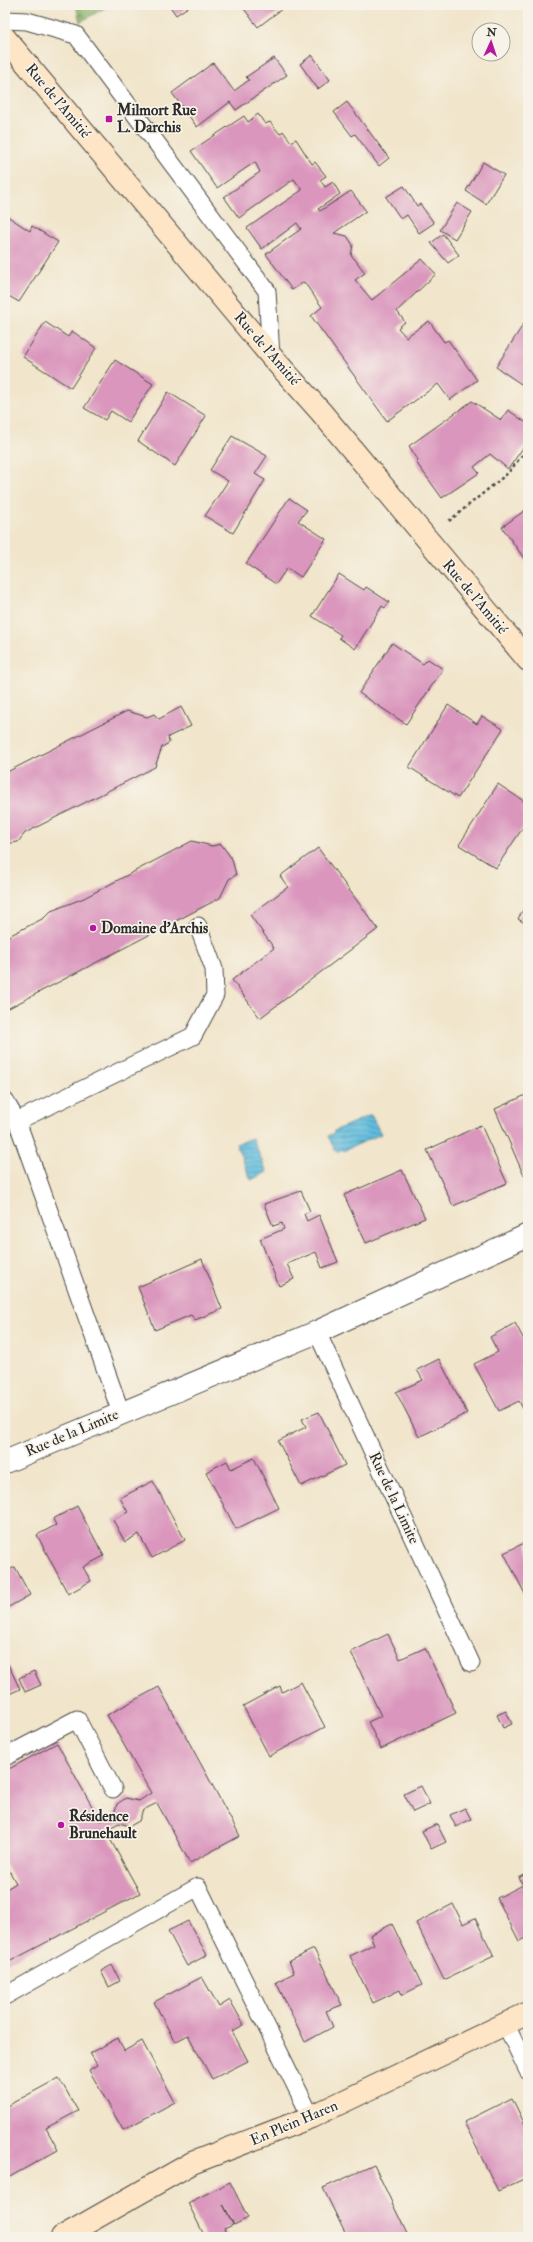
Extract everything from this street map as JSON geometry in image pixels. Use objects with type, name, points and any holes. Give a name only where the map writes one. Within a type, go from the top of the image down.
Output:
[{"type":"street","name":"Rue de l'Amitié","points":[[6,42],[272,356],[322,412],[528,660]]},
{"type":"street","name":"Rue de la Limite","points":[[5,1462],[317,1332],[528,1235]]},
{"type":"street","name":"En Plein Haren","points":[[62,2237],[192,2163],[311,2117],[528,2013]]},
{"type":"lane","points":[[5,20],[27,21],[76,35],[267,292],[272,356]]},
{"type":"lane","points":[[17,1121],[193,1036],[215,995],[214,969],[198,926]]},
{"type":"lane","points":[[5,1101],[17,1121],[121,1413]]},
{"type":"lane","name":"Rue de la Limite","points":[[317,1332],[471,1663]]},
{"type":"lane","points":[[5,1757],[77,1719],[113,1789]]},
{"type":"lane","points":[[5,1996],[198,1888],[311,2117]]},
{"type":"lane","points":[[506,2024],[528,2071]]},
{"type":"path","points":[[427,539],[508,473],[528,448]]},
{"type":"green space","points":[[76,5],[110,5],[80,22]]},
{"type":"water","points":[[371,1115],[381,1134],[343,1151],[342,1149],[336,1152],[328,1136],[334,1133],[334,1131]]},
{"type":"water","points":[[252,1138],[267,1172],[251,1180],[236,1144]]},
{"type":"building","points":[[169,5],[191,5],[176,15]]},
{"type":"building","points":[[241,5],[287,5],[258,27]]},
{"type":"building","points":[[312,55],[330,80],[318,89],[300,64]]},
{"type":"building","points":[[274,58],[287,75],[236,110],[230,102],[197,127],[172,93],[213,63],[234,91],[249,80],[246,77]]},
{"type":"building","points":[[347,102],[389,158],[379,166],[355,134],[352,136],[334,112]]},
{"type":"building","points":[[258,114],[265,124],[270,122],[280,134],[283,131],[291,142],[296,139],[312,164],[315,162],[326,176],[320,180],[325,187],[333,182],[340,194],[318,209],[320,211],[351,191],[366,211],[334,233],[347,236],[353,245],[351,256],[365,273],[355,280],[372,300],[422,259],[436,274],[397,311],[405,322],[398,328],[406,337],[429,321],[444,342],[448,340],[477,380],[450,400],[438,384],[387,421],[311,316],[322,307],[304,282],[292,290],[266,254],[301,229],[297,223],[262,249],[247,228],[302,190],[294,179],[239,218],[224,197],[260,172],[255,162],[217,188],[191,151],[244,116],[248,122]]},
{"type":"building","points":[[483,162],[504,175],[486,204],[466,191]]},
{"type":"building","points":[[404,186],[417,206],[420,204],[434,223],[419,233],[407,215],[401,219],[386,197]]},
{"type":"building","points":[[457,203],[472,212],[455,239],[440,230]]},
{"type":"building","points":[[7,216],[30,231],[32,226],[58,242],[19,302],[5,294],[5,219]]},
{"type":"building","points":[[443,234],[459,255],[448,263],[431,243]]},
{"type":"building","points":[[528,317],[528,372],[521,384],[496,367]]},
{"type":"building","points":[[45,322],[68,337],[72,331],[96,348],[71,388],[23,357]]},
{"type":"building","points":[[115,360],[153,384],[128,422],[111,411],[105,420],[84,408]]},
{"type":"building","points":[[168,392],[206,416],[175,466],[138,441]]},
{"type":"building","points":[[472,401],[501,420],[508,410],[528,424],[528,441],[508,469],[490,454],[474,467],[479,473],[442,498],[416,462],[418,460],[409,446]]},
{"type":"building","points":[[232,436],[267,456],[255,474],[265,480],[233,533],[205,516],[228,481],[210,470]]},
{"type":"building","points":[[289,498],[307,510],[298,521],[326,539],[301,577],[287,568],[276,584],[246,564]]},
{"type":"building","points":[[528,508],[528,564],[502,527]]},
{"type":"building","points":[[339,574],[364,590],[366,587],[389,602],[385,608],[382,606],[355,649],[339,638],[341,635],[312,616]]},
{"type":"building","points":[[392,643],[423,664],[428,659],[443,669],[406,724],[359,693]]},
{"type":"building","points":[[448,705],[477,724],[482,716],[503,729],[458,798],[409,767]]},
{"type":"building","points":[[181,707],[191,726],[168,737],[169,743],[162,747],[155,767],[25,833],[18,842],[5,844],[5,773],[127,711],[147,717],[154,714],[159,719]]},
{"type":"building","points":[[498,784],[528,804],[528,820],[496,868],[459,845]]},
{"type":"building","name":"Domaine d'Archis","points":[[192,841],[212,846],[221,844],[232,859],[236,875],[229,879],[220,898],[5,1010],[5,938],[44,918],[51,911],[84,898]]},
{"type":"building","points":[[318,848],[378,929],[260,1018],[232,980],[274,948],[250,915],[288,887],[280,876]]},
{"type":"building","points":[[528,901],[528,925],[518,919]]},
{"type":"building","points":[[528,1094],[528,1174],[524,1176],[495,1109]]},
{"type":"building","points":[[481,1125],[507,1183],[453,1206],[427,1150]]},
{"type":"building","points":[[402,1170],[425,1218],[366,1243],[344,1195]]},
{"type":"building","points":[[301,1191],[310,1211],[304,1214],[307,1221],[319,1215],[338,1262],[322,1268],[316,1252],[287,1264],[294,1279],[279,1286],[260,1239],[284,1229],[282,1223],[273,1226],[264,1204]]},
{"type":"building","points":[[202,1259],[222,1309],[195,1320],[191,1315],[155,1330],[138,1287]]},
{"type":"building","points":[[515,1323],[528,1347],[528,1407],[523,1409],[519,1401],[499,1411],[474,1364],[498,1352],[490,1337]]},
{"type":"building","points":[[439,1359],[467,1413],[419,1437],[396,1392],[423,1380],[417,1370]]},
{"type":"building","points":[[319,1412],[345,1465],[301,1486],[278,1441],[306,1427],[302,1419]]},
{"type":"building","points":[[254,1458],[279,1508],[236,1529],[206,1472],[227,1461],[231,1469]]},
{"type":"building","points":[[153,1481],[185,1540],[152,1558],[139,1534],[125,1542],[113,1520],[128,1512],[120,1498]]},
{"type":"building","points":[[77,1506],[104,1556],[83,1567],[91,1581],[68,1594],[37,1535],[56,1525],[53,1519]]},
{"type":"building","points":[[528,1541],[528,1600],[504,1553]]},
{"type":"building","points":[[15,1567],[30,1595],[5,1609],[5,1572]]},
{"type":"building","points":[[388,1634],[400,1659],[425,1648],[456,1713],[381,1749],[368,1722],[381,1716],[351,1652]]},
{"type":"building","points":[[5,1658],[20,1689],[5,1696]]},
{"type":"building","points":[[34,1671],[41,1685],[25,1692],[19,1678]]},
{"type":"building","points":[[301,1682],[325,1727],[269,1756],[243,1706],[280,1686],[282,1692]]},
{"type":"building","name":"Résidence Brunehault","points":[[159,1687],[240,1836],[190,1863],[157,1803],[143,1810],[139,1821],[130,1826],[119,1823],[105,1830],[140,1893],[5,1964],[5,1890],[16,1883],[5,1863],[5,1771],[57,1743],[100,1821],[114,1814],[117,1804],[126,1798],[139,1801],[151,1793],[107,1715]]},
{"type":"building","points":[[506,1711],[512,1724],[503,1728],[497,1715]]},
{"type":"building","points":[[421,1786],[430,1804],[413,1812],[404,1794]]},
{"type":"building","points":[[465,1808],[471,1819],[456,1827],[450,1815]]},
{"type":"building","points":[[437,1824],[446,1842],[431,1849],[422,1831]]},
{"type":"building","points":[[528,1873],[528,1937],[519,1941],[497,1898],[523,1885],[519,1878]]},
{"type":"building","points":[[453,1904],[463,1924],[475,1918],[494,1956],[444,1980],[416,1923]]},
{"type":"building","points":[[188,1921],[207,1955],[187,1966],[168,1931]]},
{"type":"building","points":[[392,1924],[422,1985],[402,1995],[400,1990],[373,2003],[350,1956],[374,1944],[370,1935]]},
{"type":"building","points":[[314,1949],[342,2005],[326,2011],[333,2027],[305,2042],[276,1982],[294,1973],[289,1961]]},
{"type":"building","points":[[112,1965],[120,1981],[109,1987],[101,1971]]},
{"type":"building","points":[[202,1977],[219,2007],[230,2000],[244,2025],[232,2031],[248,2061],[212,2079],[188,2035],[175,2042],[154,2002]]},
{"type":"building","points":[[118,2038],[124,2051],[142,2041],[175,2102],[123,2130],[89,2070],[97,2065],[90,2053]]},
{"type":"building","points":[[59,2078],[78,2111],[46,2128],[58,2150],[6,2179],[5,2107]]},
{"type":"building","points":[[512,2098],[528,2131],[528,2177],[498,2191],[464,2122]]},
{"type":"building","points":[[374,2165],[408,2236],[347,2237],[323,2188]]},
{"type":"building","points":[[230,2182],[248,2218],[234,2225],[223,2204],[233,2225],[224,2229],[228,2237],[205,2237],[188,2203]]},
{"type":"place","name":"Milmort Rue L. Darchis","points":[[109,119]]},
{"type":"place","name":"Domaine d'Archis","points":[[93,928]]},
{"type":"place","name":"Résidence Brunehault","points":[[61,1825]]}]
